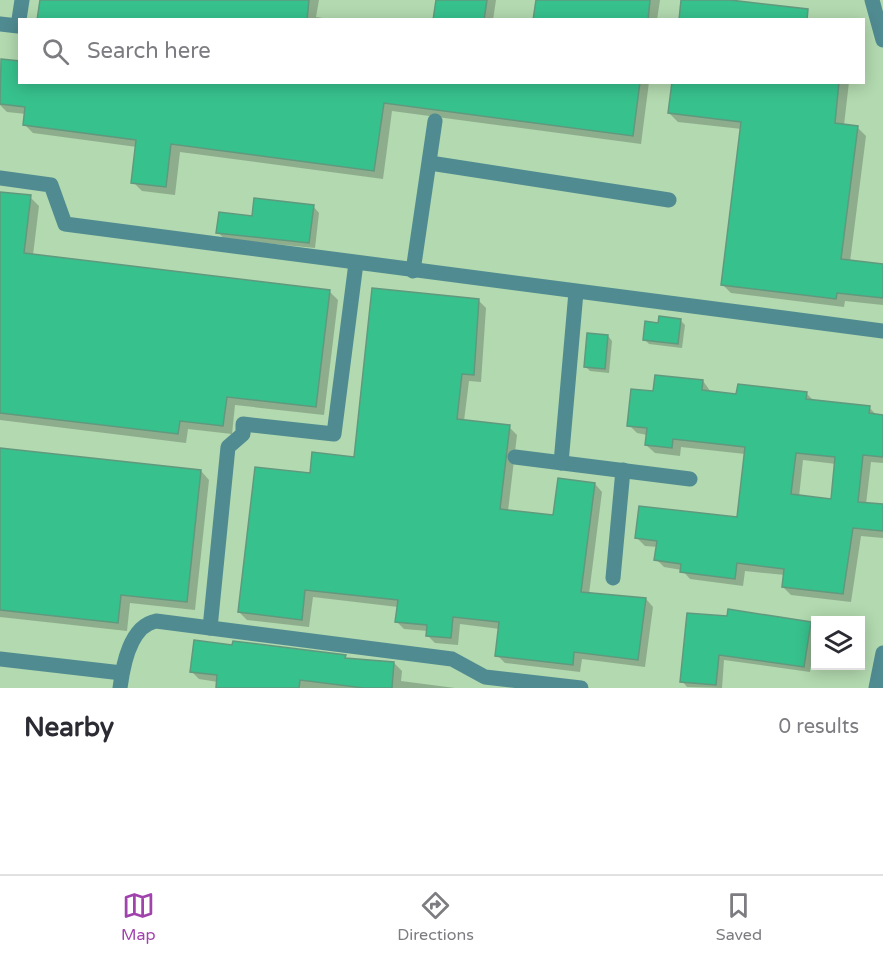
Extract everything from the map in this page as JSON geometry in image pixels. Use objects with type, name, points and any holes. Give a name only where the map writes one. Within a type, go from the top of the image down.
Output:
[{"type":"lane","points":[[19,18],[22,0]]},
{"type":"lane","points":[[872,0],[883,40]]},
{"type":"lane","points":[[0,24],[18,26]]},
{"type":"lane","points":[[414,271],[435,121]]},
{"type":"lane","points":[[430,163],[669,200]]},
{"type":"lane","points":[[0,178],[51,185],[65,224],[883,331]]},
{"type":"lane","points":[[210,628],[228,447],[243,434],[243,424],[334,434],[356,263]]},
{"type":"lane","points":[[561,463],[576,292]]},
{"type":"lane","points":[[515,457],[690,479]]},
{"type":"lane","points":[[613,578],[623,470]]},
{"type":"lane","points":[[0,659],[121,680],[137,631],[148,623],[210,628],[452,659],[493,683],[581,688]]},
{"type":"lane","points":[[876,688],[883,653]]},
{"type":"building","points":[[40,0],[309,0],[307,18],[37,18]]},
{"type":"building","points":[[436,0],[487,0],[484,18],[433,18]]},
{"type":"building","points":[[536,0],[650,0],[648,18],[533,18]]},
{"type":"building","points":[[681,0],[730,0],[808,9],[807,18],[679,18]]},
{"type":"building","points":[[1,59],[18,61],[18,84],[640,84],[633,136],[384,103],[374,171],[171,144],[166,187],[131,183],[136,140],[23,125],[25,107],[0,104]]},
{"type":"building","points":[[672,84],[839,84],[835,123],[858,126],[841,259],[883,264],[883,298],[837,293],[836,299],[721,285],[741,122],[668,113]]},
{"type":"building","points":[[0,192],[31,195],[24,253],[330,290],[316,407],[227,397],[223,426],[180,421],[178,434],[0,413]]},
{"type":"building","points":[[254,198],[314,205],[309,243],[216,233],[219,212],[252,216]]},
{"type":"building","points":[[372,288],[479,299],[474,375],[462,374],[457,419],[510,425],[500,509],[553,515],[558,478],[595,483],[581,592],[646,598],[638,660],[574,652],[573,665],[495,656],[499,622],[453,617],[451,638],[426,636],[427,625],[395,622],[398,600],[305,590],[302,620],[238,612],[255,467],[310,473],[312,452],[354,457]]},
{"type":"building","points":[[659,316],[681,319],[678,344],[643,340],[645,321],[658,323]]},
{"type":"building","points":[[587,333],[608,335],[605,369],[584,367]]},
{"type":"building","points":[[655,375],[703,380],[702,390],[736,394],[738,384],[807,392],[806,399],[870,406],[869,413],[883,415],[883,457],[863,455],[858,502],[883,504],[883,531],[853,528],[843,594],[782,587],[784,569],[737,563],[735,579],[680,572],[681,564],[654,560],[657,541],[635,538],[639,506],[737,517],[745,447],[673,439],[672,448],[645,445],[647,428],[627,426],[631,389],[653,391]],"holes":[[[796,453],[835,457],[831,499],[791,494]]]},
{"type":"building","points":[[0,448],[201,470],[187,602],[121,595],[118,623],[0,610]]},
{"type":"building","points":[[728,609],[811,622],[804,667],[719,655],[716,685],[680,682],[687,613],[727,616]]},
{"type":"building","points":[[194,640],[232,645],[233,641],[346,655],[345,658],[394,662],[392,688],[364,688],[300,680],[299,688],[216,688],[217,675],[190,672]]}]
